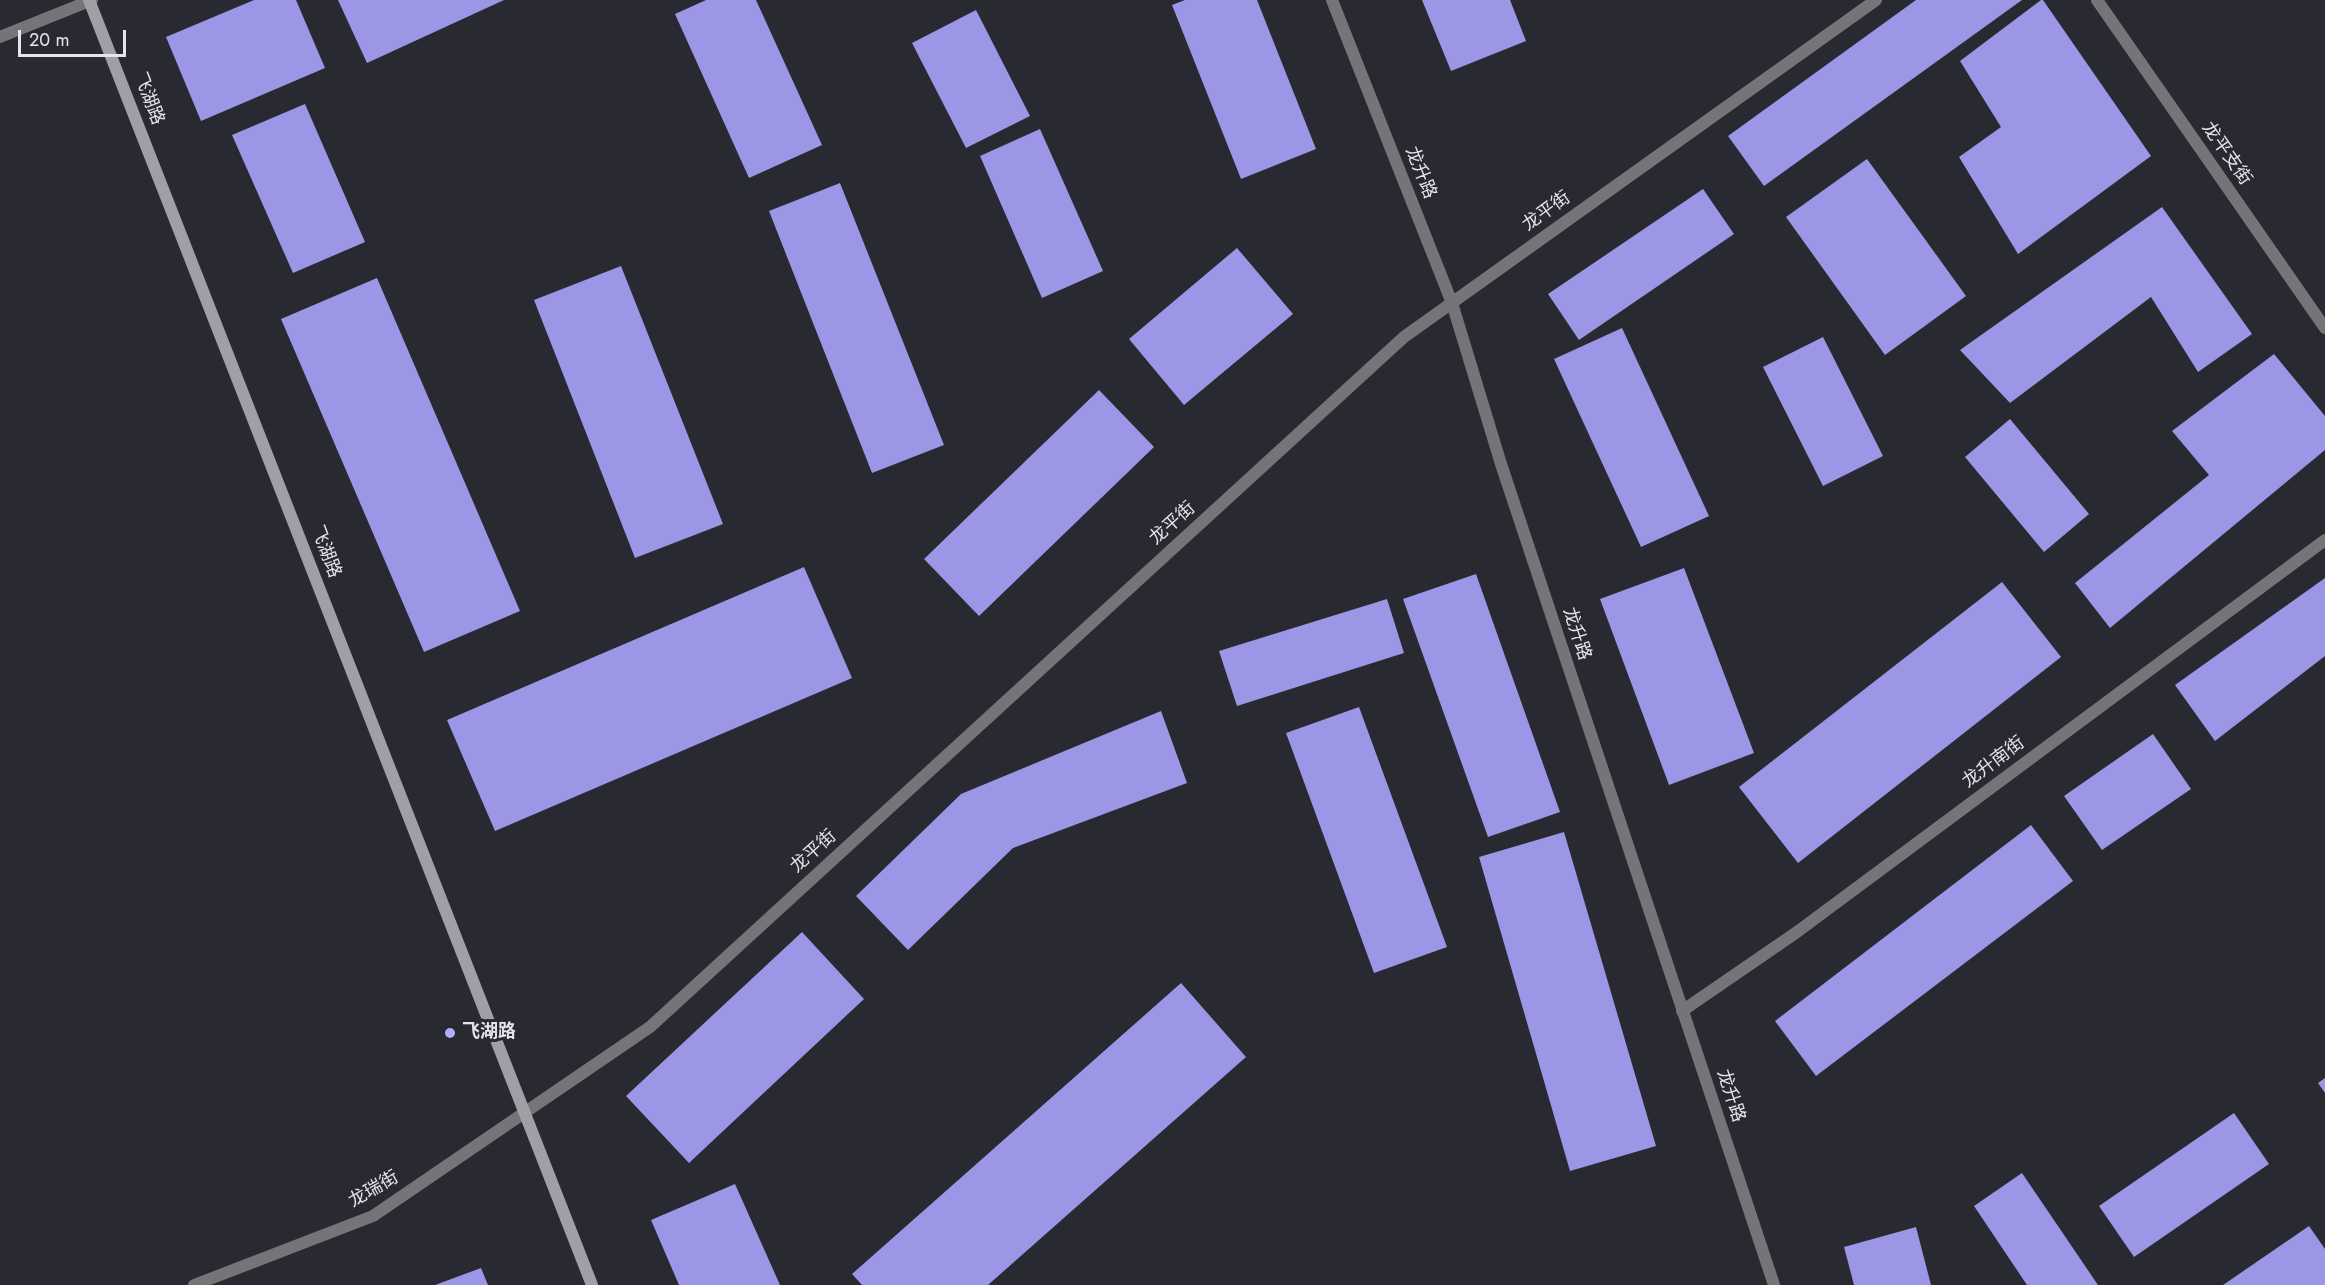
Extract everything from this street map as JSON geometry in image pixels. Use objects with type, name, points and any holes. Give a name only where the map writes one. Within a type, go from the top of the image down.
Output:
[{"type":"street","points":[[0,37],[91,0]]},
{"type":"street","name":"飞湖路","points":[[91,0],[592,1285]]},
{"type":"street","name":"龙升路","points":[[1332,0],[1452,303],[1501,464],[1774,1285]]},
{"type":"street","name":"龙平街","points":[[524,1112],[650,1027],[1404,338],[1876,0]]},
{"type":"street","name":"龙平支街","points":[[2097,0],[2325,328]]},
{"type":"street","name":"龙升南街","points":[[1682,1011],[1797,932],[2325,540]]},
{"type":"street","name":"龙瑞街","points":[[194,1285],[373,1216],[524,1112]]},
{"type":"building","points":[[254,0],[296,0],[325,68],[201,121],[166,37]]},
{"type":"building","points":[[338,0],[504,0],[367,63]]},
{"type":"building","points":[[706,0],[756,0],[822,145],[749,178],[675,14]]},
{"type":"building","points":[[1185,0],[1257,0],[1316,149],[1241,179],[1172,5]]},
{"type":"building","points":[[1422,0],[1510,0],[1526,41],[1451,71]]},
{"type":"building","points":[[1916,0],[2022,0],[1764,186],[1728,136]]},
{"type":"building","points":[[2041,0],[2151,156],[2018,254],[1959,157],[2001,127],[1960,61]]},
{"type":"building","points":[[976,10],[1030,116],[966,148],[912,43]]},
{"type":"building","points":[[305,104],[365,242],[293,273],[232,135]]},
{"type":"building","points":[[1040,129],[1103,271],[1042,298],[980,156]]},
{"type":"building","points":[[1867,159],[1966,296],[1885,355],[1786,217]]},
{"type":"building","points":[[840,183],[944,445],[872,473],[769,211]]},
{"type":"building","points":[[1703,189],[1734,234],[1579,340],[1548,294]]},
{"type":"building","points":[[2162,207],[2252,334],[2198,372],[2151,297],[2010,403],[1960,350]]},
{"type":"building","points":[[1237,248],[1293,314],[1184,405],[1129,339]]},
{"type":"building","points":[[621,266],[723,524],[635,558],[534,300]]},
{"type":"building","points":[[377,278],[520,611],[424,652],[281,319]]},
{"type":"building","points":[[1622,328],[1709,516],[1641,547],[1554,359]]},
{"type":"building","points":[[1823,337],[1883,456],[1823,486],[1763,367]]},
{"type":"building","points":[[2274,354],[2325,416],[2325,450],[2110,628],[2075,583],[2209,475],[2172,431]]},
{"type":"building","points":[[1099,390],[1154,447],[979,616],[924,559]]},
{"type":"building","points":[[2010,419],[2089,514],[2044,552],[1965,457]]},
{"type":"building","points":[[804,567],[852,678],[495,831],[447,720]]},
{"type":"building","points":[[1684,568],[1754,753],[1669,785],[1600,599]]},
{"type":"building","points":[[1476,574],[1560,812],[1488,837],[1403,599]]},
{"type":"building","points":[[2325,578],[2325,656],[2215,741],[2175,685]]},
{"type":"building","points":[[2002,582],[2061,657],[1798,863],[1739,787]]},
{"type":"building","points":[[1387,599],[1404,653],[1237,706],[1219,651]]},
{"type":"building","points":[[1359,707],[1447,947],[1374,973],[1286,733]]},
{"type":"building","points":[[1161,711],[1187,783],[1013,848],[908,950],[856,896],[961,794]]},
{"type":"building","points":[[2153,734],[2191,789],[2102,850],[2064,796]]},
{"type":"building","points":[[2031,825],[2073,881],[1816,1076],[1775,1021]]},
{"type":"building","points":[[1564,832],[1656,1146],[1570,1171],[1479,857]]},
{"type":"building","points":[[802,932],[864,999],[689,1163],[626,1096]]},
{"type":"building","points":[[1181,983],[1246,1057],[988,1285],[862,1285],[852,1274]]},
{"type":"building","points":[[2325,1078],[2325,1093],[2318,1083]]},
{"type":"building","points":[[2234,1113],[2269,1164],[2134,1257],[2099,1206]]},
{"type":"building","points":[[2022,1173],[2098,1285],[2027,1285],[1974,1206]]},
{"type":"building","points":[[735,1184],[780,1285],[679,1285],[651,1220]]},
{"type":"building","points":[[2309,1226],[2325,1249],[2325,1285],[2223,1285]]},
{"type":"building","points":[[1916,1227],[1931,1285],[1854,1285],[1844,1247]]},
{"type":"building","points":[[481,1268],[488,1285],[435,1285]]},
{"type":"place","name":"飞湖路","points":[[450,1033]]}]
